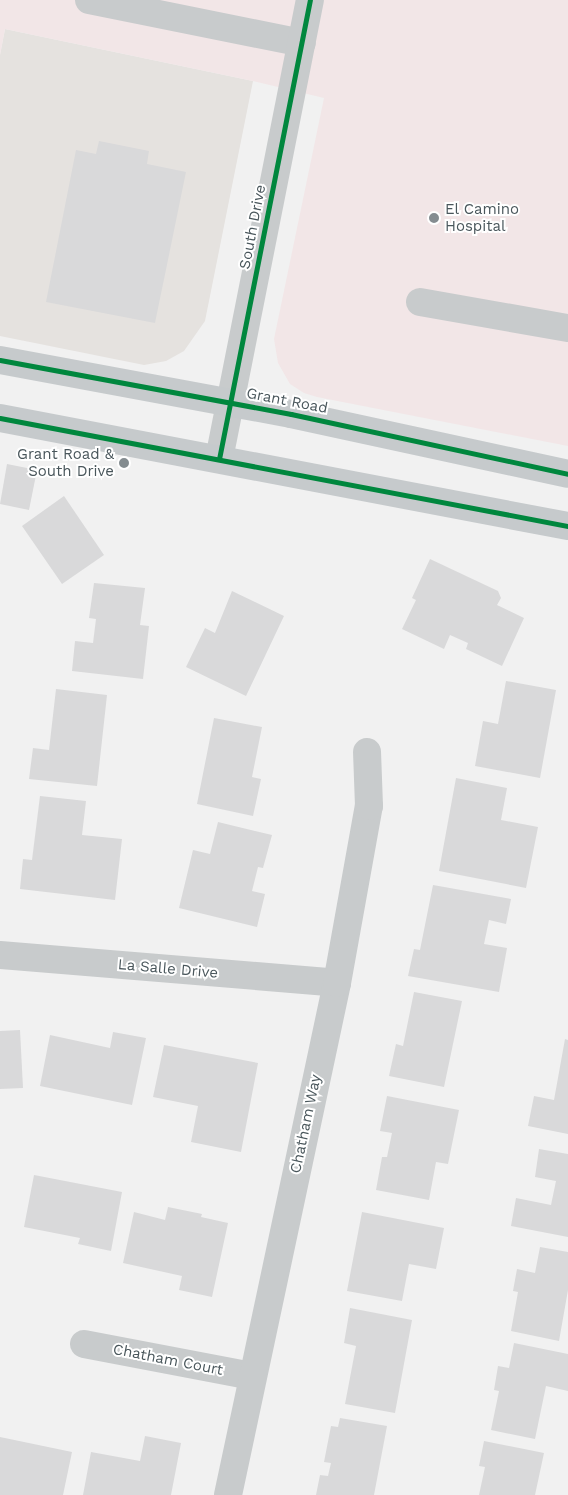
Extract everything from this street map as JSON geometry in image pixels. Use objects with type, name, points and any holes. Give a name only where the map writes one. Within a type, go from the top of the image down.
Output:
[{"type":"main road","name":"Grant Road","points":[[0,360],[231,403],[568,474]]},
{"type":"main road","points":[[0,418],[568,526]]},
{"type":"street","points":[[89,0],[302,43]]},
{"type":"street","name":"South Drive","points":[[219,459],[310,0]]},
{"type":"street","points":[[420,302],[568,328]]},
{"type":"street","name":"Chatham Way","points":[[228,1495],[337,983],[370,806],[367,752]]},
{"type":"street","name":"La Salle Drive","points":[[0,955],[337,983]]},
{"type":"street","name":"Chatham Court","points":[[84,1344],[252,1376]]},
{"type":"shaded area","name":"El Camino Hospital","points":[[0,0],[568,0],[568,446],[317,397],[304,393],[290,384],[278,363],[274,339],[324,98],[253,81],[5,29],[0,55]]},
{"type":"shaded area","points":[[5,29],[253,81],[205,321],[184,351],[166,361],[144,365],[0,336],[0,55]]},
{"type":"building","points":[[99,141],[149,151],[147,164],[186,172],[155,323],[46,302],[76,150],[96,154]]},
{"type":"building","points":[[7,464],[37,470],[29,510],[0,504]]},
{"type":"building","points":[[64,496],[104,555],[62,584],[22,526]]},
{"type":"building","points":[[430,559],[498,591],[501,598],[497,605],[524,618],[502,666],[466,649],[468,643],[450,635],[444,649],[402,629],[416,600],[412,598]]},
{"type":"building","points":[[94,583],[145,588],[140,625],[149,626],[143,679],[72,671],[75,641],[93,643],[96,619],[89,618]]},
{"type":"building","points":[[232,591],[284,616],[246,696],[186,667],[205,628],[215,633]]},
{"type":"building","points":[[506,681],[556,690],[540,778],[475,766],[483,721],[498,724]]},
{"type":"building","points":[[56,689],[107,695],[97,786],[29,779],[33,748],[49,750]]},
{"type":"building","points":[[214,718],[262,727],[252,777],[261,779],[253,816],[197,804]]},
{"type":"building","points":[[456,778],[507,788],[501,820],[538,827],[526,888],[439,871]]},
{"type":"building","points":[[40,796],[86,801],[82,835],[122,839],[115,900],[20,889],[23,859],[32,860]]},
{"type":"building","points":[[218,822],[272,835],[263,868],[258,867],[252,891],[265,894],[257,927],[179,908],[193,850],[210,854]]},
{"type":"building","points":[[433,885],[511,899],[506,924],[489,920],[484,944],[507,948],[499,992],[408,976],[414,949],[420,950]]},
{"type":"building","points":[[414,992],[462,1001],[444,1087],[389,1076],[396,1044],[403,1046]]},
{"type":"building","points":[[20,1030],[23,1088],[0,1089],[0,1031]]},
{"type":"building","points":[[113,1032],[146,1038],[132,1105],[40,1086],[50,1035],[110,1048]]},
{"type":"building","points":[[565,1039],[568,1040],[568,1134],[528,1126],[534,1096],[554,1100]]},
{"type":"building","points":[[164,1045],[258,1063],[241,1152],[191,1142],[198,1106],[153,1097]]},
{"type":"building","points":[[387,1096],[459,1110],[448,1164],[436,1162],[429,1200],[376,1190],[382,1157],[387,1157],[392,1133],[380,1131]]},
{"type":"building","points":[[539,1149],[568,1154],[568,1237],[511,1226],[516,1198],[551,1205],[556,1181],[535,1177]]},
{"type":"building","points":[[34,1175],[122,1192],[111,1251],[78,1244],[80,1238],[24,1227]]},
{"type":"building","points":[[168,1207],[202,1214],[201,1217],[228,1223],[212,1297],[179,1290],[182,1276],[123,1263],[134,1212],[165,1220]]},
{"type":"building","points":[[362,1212],[444,1228],[436,1269],[409,1264],[402,1301],[347,1291]]},
{"type":"building","points":[[540,1247],[568,1252],[568,1290],[559,1341],[511,1331],[518,1292],[513,1291],[517,1269],[535,1273]]},
{"type":"building","points":[[350,1308],[412,1320],[395,1413],[345,1404],[356,1346],[344,1343]]},
{"type":"building","points":[[514,1343],[568,1354],[568,1391],[546,1386],[535,1439],[491,1430],[499,1391],[494,1390],[498,1366],[509,1368]]},
{"type":"building","points":[[340,1418],[387,1426],[374,1495],[316,1495],[320,1475],[328,1476],[331,1463],[324,1462],[331,1426],[338,1427]]},
{"type":"building","points":[[145,1436],[181,1443],[171,1495],[83,1495],[91,1452],[140,1461]]},
{"type":"building","points":[[0,1437],[72,1452],[63,1495],[0,1495]]},
{"type":"building","points":[[484,1441],[544,1453],[535,1495],[479,1495],[485,1467],[479,1466]]},
{"type":"cycle path","points":[[219,459],[310,0]]},
{"type":"cycle path","points":[[0,360],[291,414],[568,474]]},
{"type":"cycle path","points":[[0,418],[568,526]]},
{"type":"place","name":"El Camino Hospital","points":[[434,218]]},
{"type":"place","name":"Grant Road & South Drive","points":[[124,463]]}]
